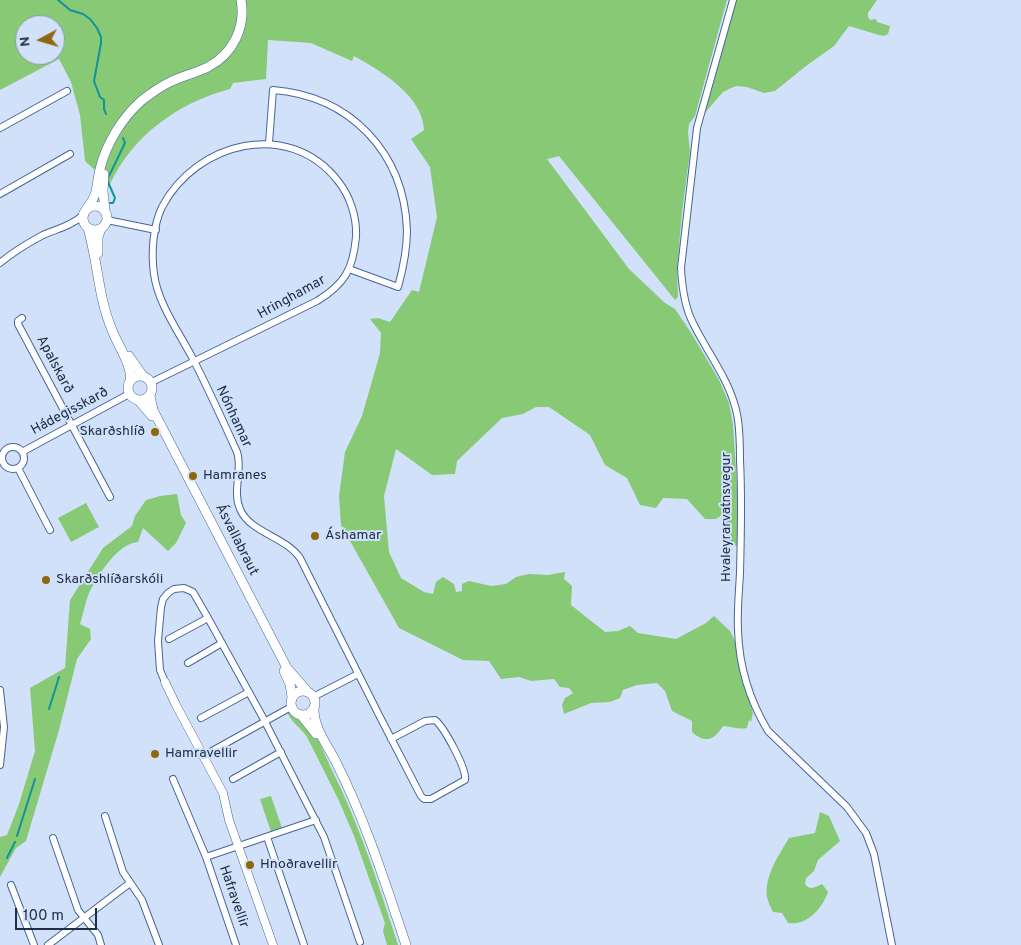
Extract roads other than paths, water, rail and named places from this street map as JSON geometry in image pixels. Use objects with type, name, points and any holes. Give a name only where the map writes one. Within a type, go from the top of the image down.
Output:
[{"type":"main road","points":[[241,0],[242,15],[240,29],[234,43],[226,54],[208,67],[160,87],[139,103],[124,121],[100,167],[96,196],[82,216],[92,242],[102,302],[110,327],[131,372],[128,387],[129,394],[135,400],[150,396],[153,389],[152,382],[143,376],[125,349],[106,297],[98,248],[98,237],[101,228],[107,220],[103,179],[106,165],[123,131],[141,110],[164,92],[186,81],[211,72],[228,59],[237,46],[243,32],[247,18],[246,0]]},
{"type":"main road","points":[[87,208],[95,205],[100,206],[105,211]]},
{"type":"main road","points":[[86,227],[94,230],[101,228]]},
{"type":"main road","points":[[130,380],[136,376],[143,376]]},
{"type":"main road","name":"Ásvallabraut","points":[[150,396],[153,410],[283,660],[291,673],[310,694]]},
{"type":"main road","name":"Ásvallabraut","points":[[139,400],[157,426],[289,679],[292,697]]},
{"type":"main road","points":[[314,707],[307,714],[295,712],[291,707],[292,697],[297,692],[310,694],[314,707],[316,724],[342,774],[366,828],[406,945]]},
{"type":"main road","points":[[300,714],[317,736],[350,802],[401,945]]},
{"type":"street","name":"Hvaleyrarvatnsvegur","points":[[733,0],[697,128],[681,274],[692,323],[732,393],[738,416],[742,497],[738,600],[740,651],[750,692],[759,716],[768,731],[847,807],[866,833],[874,854],[892,945]]},
{"type":"street","points":[[269,143],[273,90],[293,91],[343,111],[358,123],[383,151],[400,190],[405,212],[406,249],[398,287],[349,269]]},
{"type":"street","points":[[0,128],[67,91]]},
{"type":"street","name":"Hringhamar","points":[[152,382],[194,362],[317,301],[334,291],[340,284],[349,269],[355,251],[356,230],[353,209],[344,188],[331,172],[312,157],[292,148],[269,143],[252,144],[233,149],[209,158],[197,166],[187,174],[168,197],[158,218],[153,266],[158,291],[194,362]]},
{"type":"street","points":[[0,194],[70,154]]},
{"type":"street","points":[[0,263],[33,241],[73,224],[82,216]]},
{"type":"street","points":[[107,220],[156,230]]},
{"type":"street","points":[[73,224],[86,227]]},
{"type":"street","name":"Apalskarð","points":[[22,318],[18,321],[18,324],[72,425]]},
{"type":"street","name":"Nónhamar","points":[[194,362],[237,452],[239,462],[238,505],[245,518],[292,548],[300,558],[358,674]]},
{"type":"street","name":"Hádegisskarð","points":[[22,452],[129,394]]},
{"type":"street","points":[[72,425],[110,496]]},
{"type":"street","points":[[14,446],[22,452],[24,455],[23,463],[18,468],[9,469],[1,463],[2,449],[14,446]]},
{"type":"street","points":[[18,468],[50,530]]},
{"type":"street","points":[[273,945],[229,820],[223,793],[176,705],[159,664],[158,641],[161,607],[165,596],[171,590],[177,588],[184,588],[193,592],[265,721],[316,820],[333,859],[360,942]]},
{"type":"street","points":[[169,638],[208,618]]},
{"type":"street","points":[[188,663],[222,643]]},
{"type":"street","points":[[310,694],[358,674],[391,739],[421,796],[424,799],[431,799],[464,780],[465,773],[458,756],[442,727],[435,720],[425,721],[391,739]]},
{"type":"street","points":[[0,690],[4,727],[0,765]]},
{"type":"street","points":[[201,718],[249,692]]},
{"type":"street","points":[[203,756],[291,707]]},
{"type":"street","points":[[233,779],[281,752]]},
{"type":"street","name":"Hafravellir","points":[[173,779],[206,857],[236,945]]},
{"type":"street","points":[[105,816],[123,872],[142,900],[159,945]]},
{"type":"street","points":[[238,847],[316,820]]},
{"type":"street","points":[[267,837],[304,945]]},
{"type":"street","points":[[53,838],[78,910],[98,935],[101,945]]},
{"type":"street","name":"Hafravellir","points":[[206,857],[238,847]]},
{"type":"street","points":[[48,945],[130,883]]},
{"type":"street","points":[[11,885],[34,945]]},
{"type":"waterway","points":[[58,0],[70,10],[83,14],[90,19],[101,37],[94,81],[100,97],[104,100],[106,114]]},
{"type":"waterway","points":[[108,178],[125,143],[123,138]]},
{"type":"waterway","points":[[108,182],[115,198],[113,203],[110,203]]},
{"type":"waterway","points":[[49,709],[59,677]]},
{"type":"waterway","points":[[17,836],[35,779]]},
{"type":"waterway","points":[[7,858],[15,842]]},
{"type":"place","name":"Skarðshlíð","points":[[155,432]]},
{"type":"place","name":"Hamranes","points":[[193,476]]},
{"type":"place","name":"Áshamar","points":[[315,536]]},
{"type":"place","name":"Skarðshlíðarskóli","points":[[46,580]]},
{"type":"place","name":"Hamravellir","points":[[155,754]]},
{"type":"place","name":"Hnoðravellir","points":[[250,865]]}]
